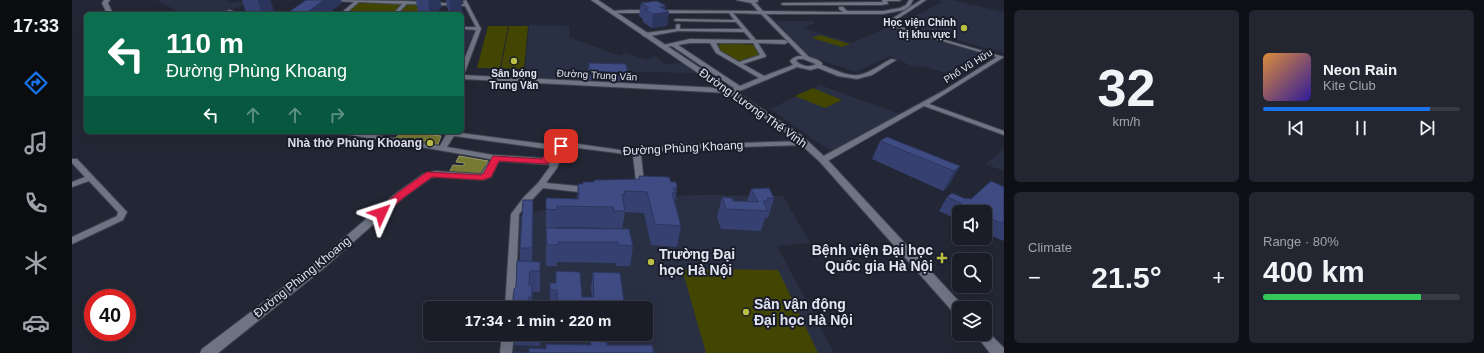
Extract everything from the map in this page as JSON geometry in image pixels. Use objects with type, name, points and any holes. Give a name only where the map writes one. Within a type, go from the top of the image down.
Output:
[{"type":"street","points":[[107,0],[106,3],[109,12]]},
{"type":"street","points":[[335,0],[466,2],[479,29],[464,67]]},
{"type":"street","points":[[344,12],[358,0]]},
{"type":"street","name":"Đường Lương Thế Vinh","points":[[594,0],[786,129],[805,144],[823,160],[952,301]]},
{"type":"street","points":[[738,0],[751,1],[758,12],[799,58]]},
{"type":"street","points":[[831,0],[846,12],[894,12],[910,3],[912,0]]},
{"type":"street","points":[[781,2],[836,5],[881,4],[886,3],[884,0],[899,0]]},
{"type":"street","name":"Phố Vũ Hữu","points":[[823,160],[923,104],[1001,57],[886,24],[924,0]]},
{"type":"street","points":[[397,12],[406,2]]},
{"type":"street","points":[[424,9],[430,2]]},
{"type":"street","points":[[781,2],[793,12]]},
{"type":"street","points":[[672,11],[678,26],[678,30]]},
{"type":"street","points":[[612,12],[729,11],[844,13]]},
{"type":"street","points":[[729,11],[755,42],[762,56],[739,64]]},
{"type":"street","points":[[758,12],[807,58]]},
{"type":"street","points":[[676,20],[737,21]]},
{"type":"street","points":[[464,28],[479,29]]},
{"type":"street","points":[[645,35],[678,30],[746,31]]},
{"type":"street","points":[[662,46],[690,41],[785,42]]},
{"type":"street","points":[[712,41],[718,52],[764,79]]},
{"type":"street","points":[[673,44],[740,89]]},
{"type":"street","points":[[797,65],[793,61],[799,58],[807,58],[816,61],[820,64],[819,66]]},
{"type":"street","points":[[730,92],[797,65],[812,68],[819,66],[846,76],[857,77],[863,76],[893,60]]},
{"type":"street","name":"Đường Trung Văn","points":[[464,77],[730,92]]},
{"type":"street","points":[[923,104],[1004,133]]},
{"type":"street","points":[[356,134],[496,158],[550,162]]},
{"type":"street","name":"Đường Phùng Khoang","points":[[442,149],[450,135],[454,134],[557,146],[578,146],[602,150],[637,152],[673,148],[805,144]]},
{"type":"street","points":[[550,162],[557,146]]},
{"type":"street","points":[[631,190],[640,183],[637,152]]},
{"type":"street","name":"Đường Phùng Khoang","points":[[207,353],[319,266],[399,196],[427,176],[435,174],[483,177],[488,175],[496,158]]},
{"type":"street","points":[[72,241],[120,218],[123,212],[74,161]]},
{"type":"street","points":[[510,301],[516,214],[527,199],[541,185],[553,168],[550,162]]},
{"type":"street","points":[[72,185],[89,178]]},
{"type":"street","points":[[541,185],[584,190],[600,190]]},
{"type":"street","points":[[506,353],[507,341]]},
{"type":"street","points":[[988,341],[999,353]]},
{"type":"shaded area","points":[[226,0],[231,3],[241,1],[251,4],[221,12],[180,12],[157,1]]},
{"type":"shaded area","name":"Học viện Chính trị khu vực I","points":[[938,0],[951,0],[1004,12],[1004,53],[920,30],[927,26],[907,20],[942,2]]},
{"type":"shaded area","points":[[358,1],[429,3],[421,12],[344,12]]},
{"type":"shaded area","points":[[775,21],[813,21],[815,23],[803,28],[851,43],[889,27],[992,56],[957,76],[925,67],[912,66],[890,56],[856,72],[808,56]]},
{"type":"shaded area","points":[[529,25],[569,26],[570,38],[620,56],[626,53],[647,60],[655,56],[665,64],[682,63],[700,73],[585,71],[585,82],[520,79],[523,70],[525,70]]},
{"type":"shaded area","points":[[488,26],[508,26],[500,68],[477,68]]},
{"type":"shaded area","points":[[509,26],[528,26],[524,69],[501,68]]},
{"type":"shaded area","points":[[464,30],[471,30],[474,33],[464,54]]},
{"type":"shaded area","points":[[820,35],[850,44],[842,47],[812,38]]},
{"type":"shaded area","points":[[724,43],[757,45],[763,56],[739,62],[722,52],[717,46]]},
{"type":"shaded area","points":[[820,85],[899,114],[899,117],[864,132],[834,150],[829,150],[770,109]]},
{"type":"shaded area","points":[[813,88],[842,100],[825,108],[795,96]]},
{"type":"shaded area","points":[[400,134],[441,136],[437,147],[393,140]]},
{"type":"shaded area","points":[[1004,149],[1004,171],[985,164]]},
{"type":"shaded area","points":[[459,156],[488,161],[480,176],[449,173],[453,165],[463,166],[465,163],[456,162]]},
{"type":"shaded area","name":"Trường Đại học Hà Nội","points":[[622,196],[783,196],[810,243],[777,246],[834,353],[510,353],[511,341],[653,341],[653,301],[514,301],[519,216],[591,199]]},
{"type":"shaded area","name":"Sân vận động Đại học Hà Nội","points":[[682,269],[778,270],[818,353],[706,353]]},
{"type":"building","points":[[306,0],[324,0],[308,12],[289,12]]},
{"type":"building","points":[[657,1],[666,6],[660,7],[669,12],[653,14],[644,9],[649,8],[641,3]]},
{"type":"building","points":[[589,63],[626,64],[628,73],[589,71]]},
{"type":"building","points":[[887,137],[960,166],[954,171],[880,141]]},
{"type":"building","points":[[639,176],[669,177],[671,182],[676,182],[677,188],[673,188],[675,193],[672,193],[681,226],[655,224],[647,192],[624,191],[625,194],[622,194],[625,211],[614,211],[613,207],[557,206],[557,210],[546,209],[546,198],[579,199],[578,184],[583,184],[583,182],[594,182],[594,180],[640,179]]},
{"type":"building","points":[[991,181],[1004,187],[1004,223],[992,219],[992,205],[962,205],[960,204],[961,203],[947,197],[952,193],[966,199],[971,199]]},
{"type":"building","points":[[769,188],[774,198],[767,198],[768,201],[763,201],[768,211],[726,209],[722,197],[732,198],[733,201],[758,202],[751,189]]},
{"type":"building","points":[[523,200],[533,200],[532,248],[520,248]]},
{"type":"building","points":[[546,228],[629,229],[633,246],[619,245],[618,242],[558,242],[558,245],[547,245]]},
{"type":"building","points":[[517,261],[540,262],[540,271],[530,271],[529,285],[532,285],[532,297],[529,297],[529,301],[513,301],[514,289],[516,287]]},
{"type":"building","points":[[556,271],[580,272],[582,297],[594,297],[593,272],[620,273],[624,301],[557,301],[557,290],[550,290],[550,283],[556,283]]},
{"type":"building","points":[[590,341],[607,342],[607,345],[652,345],[654,353],[529,353],[529,348],[546,349],[546,344],[591,345]]},
{"type":"place","name":"Học viện Chính trị khu vực I","points":[[964,28]]},
{"type":"place","name":"Sân bóng Trung Văn","points":[[514,61]]},
{"type":"place","name":"Nhà thờ Phùng Khoang","points":[[430,143]]},
{"type":"place","name":"Bệnh viện Đại học Quốc gia Hà Nội","points":[[942,258]]},
{"type":"place","name":"Trường Đại học Hà Nội","points":[[651,262]]},
{"type":"place","name":"Sân vận động Đại học Hà Nội","points":[[746,312]]},
{"type":"route","points":[[381,213],[399,196],[430,174],[483,177],[488,175],[496,158],[545,162],[553,147],[561,146]]}]
